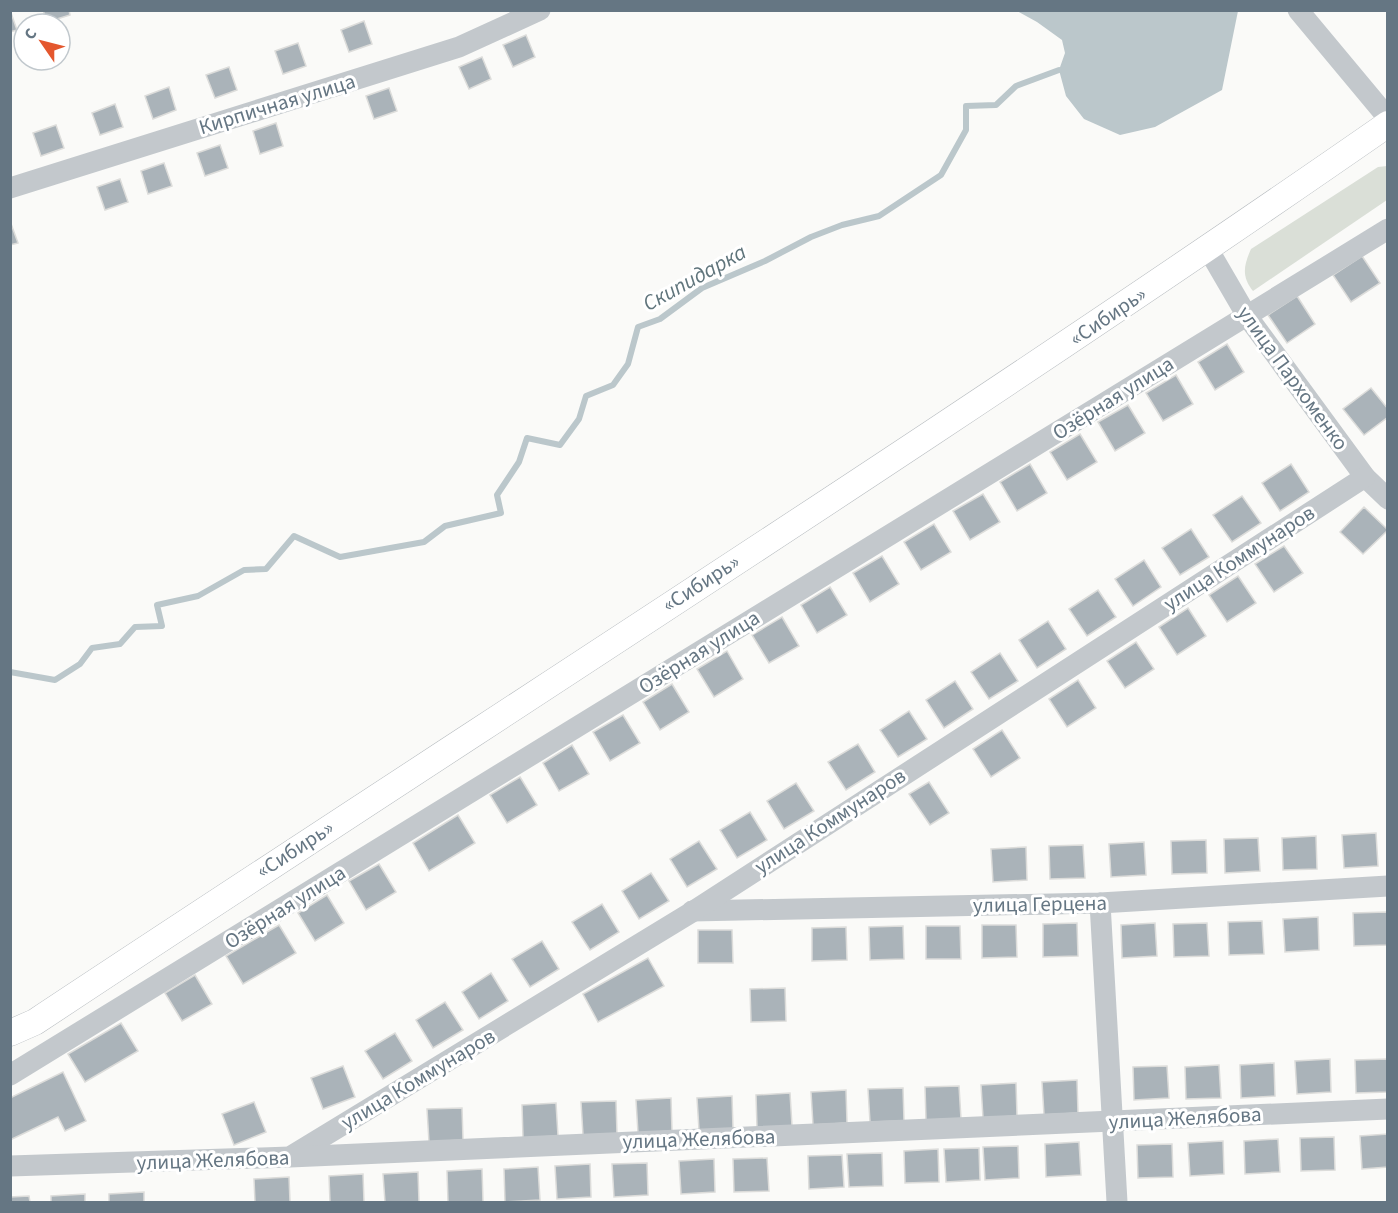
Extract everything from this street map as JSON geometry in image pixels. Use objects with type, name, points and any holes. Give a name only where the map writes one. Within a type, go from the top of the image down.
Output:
[{"type":"main road","name":"«Сибирь»","points":[[10,1034],[44,1015],[1208,249],[1388,124]]},
{"type":"street","name":"Кирпичная улица","points":[[10,188],[459,47],[540,10]]},
{"type":"street","points":[[1298,10],[1388,118]]},
{"type":"street","name":"Озёрная улица","points":[[10,1075],[1388,229]]},
{"type":"street","name":"улица Пархоменко","points":[[1208,249],[1247,316],[1365,477],[1388,499]]},
{"type":"street","name":"улица Коммунаров","points":[[290,1157],[692,912],[1365,477]]},
{"type":"street","name":"улица Герцена","points":[[692,912],[1100,903],[1388,886]]},
{"type":"street","points":[[1100,903],[1117,1203]]},
{"type":"street","name":"улица Желябова","points":[[10,1166],[290,1157],[1388,1109]]},
{"type":"shaded area","points":[[1017,11],[1238,11],[1222,90],[1155,127],[1120,135],[1084,119],[1066,96],[1059,70],[1065,53],[1062,40]]},
{"type":"shaded area","points":[[1387,166],[1387,200],[1253,291],[1245,275],[1251,249],[1378,167]]},
{"type":"building","points":[[10,10],[12,31],[10,32]]},
{"type":"building","points":[[43,10],[69,10],[69,12],[44,12]]},
{"type":"building","points":[[364,21],[372,44],[349,52],[341,30]]},
{"type":"building","points":[[526,35],[535,57],[513,67],[503,45]]},
{"type":"building","points":[[298,43],[306,66],[283,74],[275,51]]},
{"type":"building","points":[[482,57],[491,79],[469,89],[459,67]]},
{"type":"building","points":[[229,67],[237,90],[215,98],[206,75]]},
{"type":"building","points":[[169,87],[176,110],[153,119],[145,96]]},
{"type":"building","points":[[389,88],[397,111],[374,119],[366,96]]},
{"type":"building","points":[[115,104],[123,127],[100,135],[92,113]]},
{"type":"building","points":[[276,123],[283,146],[260,154],[253,131]]},
{"type":"building","points":[[56,125],[64,148],[41,156],[33,133]]},
{"type":"building","points":[[220,145],[228,168],[205,176],[197,153]]},
{"type":"building","points":[[164,163],[172,186],[148,194],[141,171]]},
{"type":"building","points":[[120,179],[128,202],[105,210],[97,187]]},
{"type":"building","points":[[10,221],[18,243],[10,245]]},
{"type":"building","points":[[1362,256],[1380,283],[1351,302],[1333,275]]},
{"type":"building","points":[[1297,296],[1315,324],[1287,343],[1268,315]]},
{"type":"building","points":[[1227,344],[1244,372],[1215,390],[1198,362]]},
{"type":"building","points":[[1176,375],[1193,404],[1163,421],[1146,393]]},
{"type":"building","points":[[1371,388],[1388,409],[1388,417],[1364,435],[1343,409]]},
{"type":"building","points":[[1128,405],[1145,433],[1115,451],[1098,422]]},
{"type":"building","points":[[1080,434],[1097,462],[1067,480],[1050,452]]},
{"type":"building","points":[[1030,464],[1047,493],[1017,511],[1000,482]]},
{"type":"building","points":[[1291,464],[1309,492],[1280,511],[1262,483]]},
{"type":"building","points":[[983,494],[1000,522],[970,540],[953,511]]},
{"type":"building","points":[[1242,496],[1261,523],[1232,542],[1213,515]]},
{"type":"building","points":[[1364,507],[1388,530],[1363,554],[1340,532]]},
{"type":"building","points":[[934,524],[951,552],[921,570],[904,542]]},
{"type":"building","points":[[1191,529],[1209,557],[1180,575],[1162,548]]},
{"type":"building","points":[[1284,546],[1303,573],[1274,592],[1255,564]]},
{"type":"building","points":[[882,556],[899,584],[870,602],[853,573]]},
{"type":"building","points":[[1144,560],[1161,587],[1133,606],[1115,579]]},
{"type":"building","points":[[1238,576],[1256,603],[1227,622],[1209,595]]},
{"type":"building","points":[[830,587],[847,615],[817,633],[801,605]]},
{"type":"building","points":[[1098,590],[1116,617],[1087,636],[1069,609]]},
{"type":"building","points":[[1188,608],[1206,636],[1177,655],[1159,627]]},
{"type":"building","points":[[782,617],[799,646],[769,663],[752,635]]},
{"type":"building","points":[[1048,621],[1066,649],[1037,668],[1019,640]]},
{"type":"building","points":[[1136,642],[1154,669],[1125,688],[1107,661]]},
{"type":"building","points":[[727,651],[743,679],[714,697],[697,669]]},
{"type":"building","points":[[1000,653],[1018,681],[989,699],[971,672]]},
{"type":"building","points":[[1078,680],[1096,708],[1067,727],[1049,699]]},
{"type":"building","points":[[955,681],[973,709],[944,728],[926,700]]},
{"type":"building","points":[[672,684],[689,712],[660,730],[643,702]]},
{"type":"building","points":[[909,711],[927,739],[898,757],[880,730]]},
{"type":"building","points":[[623,715],[640,743],[610,761],[593,732]]},
{"type":"building","points":[[1002,730],[1020,758],[991,777],[973,749]]},
{"type":"building","points":[[858,744],[875,772],[846,790],[828,762]]},
{"type":"building","points":[[572,745],[589,774],[559,791],[543,763]]},
{"type":"building","points":[[520,777],[537,805],[507,823],[490,795]]},
{"type":"building","points":[[929,782],[949,813],[930,825],[909,794]]},
{"type":"building","points":[[796,783],[814,811],[784,829],[767,801]]},
{"type":"building","points":[[750,812],[767,840],[737,858],[720,830]]},
{"type":"building","points":[[458,815],[475,843],[429,871],[413,843]]},
{"type":"building","points":[[1376,833],[1378,866],[1344,868],[1342,835]]},
{"type":"building","points":[[1316,836],[1317,869],[1283,870],[1282,838]]},
{"type":"building","points":[[1258,838],[1260,871],[1225,873],[1224,839]]},
{"type":"building","points":[[1206,840],[1207,873],[1172,874],[1171,841]]},
{"type":"building","points":[[699,841],[717,869],[687,887],[670,859]]},
{"type":"building","points":[[1144,842],[1146,875],[1111,877],[1109,844]]},
{"type":"building","points":[[1083,845],[1085,878],[1050,879],[1049,846]]},
{"type":"building","points":[[1026,847],[1027,880],[993,882],[991,849]]},
{"type":"building","points":[[379,864],[396,892],[366,910],[349,881]]},
{"type":"building","points":[[651,873],[669,901],[639,919],[622,891]]},
{"type":"building","points":[[327,895],[344,923],[315,941],[298,913]]},
{"type":"building","points":[[602,904],[619,932],[590,950],[572,922]]},
{"type":"building","points":[[1387,912],[1388,945],[1354,946],[1353,913]]},
{"type":"building","points":[[1318,917],[1319,950],[1285,952],[1283,919]]},
{"type":"building","points":[[1262,921],[1264,954],[1229,955],[1228,922]]},
{"type":"building","points":[[1077,923],[1078,956],[1043,957],[1043,924]]},
{"type":"building","points":[[1155,923],[1157,956],[1122,958],[1121,925]]},
{"type":"building","points":[[1207,923],[1209,956],[1174,957],[1173,924]]},
{"type":"building","points":[[279,925],[296,953],[243,984],[226,956]]},
{"type":"building","points":[[982,925],[1016,925],[1017,957],[982,958]]},
{"type":"building","points":[[903,926],[904,959],[870,960],[869,927]]},
{"type":"building","points":[[926,926],[960,926],[961,959],[926,959]]},
{"type":"building","points":[[846,927],[847,960],[812,961],[812,928]]},
{"type":"building","points":[[698,930],[732,930],[733,963],[698,963]]},
{"type":"building","points":[[542,941],[559,969],[530,987],[512,959]]},
{"type":"building","points":[[648,958],[664,986],[598,1022],[583,994]]},
{"type":"building","points":[[491,973],[508,1001],[479,1019],[462,992]]},
{"type":"building","points":[[195,975],[212,1004],[182,1021],[165,993]]},
{"type":"building","points":[[785,988],[786,1021],[751,1022],[750,989]]},
{"type":"building","points":[[445,1002],[463,1030],[433,1048],[416,1020]]},
{"type":"building","points":[[121,1023],[138,1051],[85,1082],[68,1054]]},
{"type":"building","points":[[395,1033],[412,1061],[383,1079],[365,1051]]},
{"type":"building","points":[[1330,1059],[1331,1092],[1297,1094],[1295,1061]]},
{"type":"building","points":[[1388,1059],[1388,1092],[1356,1093],[1355,1060]]},
{"type":"building","points":[[1274,1063],[1275,1096],[1241,1098],[1240,1065]]},
{"type":"building","points":[[1219,1065],[1221,1098],[1186,1099],[1185,1067]]},
{"type":"building","points":[[343,1066],[355,1097],[323,1109],[311,1078]]},
{"type":"building","points":[[1167,1066],[1169,1098],[1134,1100],[1133,1067]]},
{"type":"building","points":[[63,1072],[86,1121],[65,1131],[58,1117],[10,1140],[10,1098]]},
{"type":"building","points":[[1077,1080],[1078,1113],[1044,1115],[1042,1082]]},
{"type":"building","points":[[1016,1083],[1017,1116],[983,1118],[981,1085]]},
{"type":"building","points":[[959,1086],[961,1119],[926,1120],[925,1087]]},
{"type":"building","points":[[903,1088],[904,1121],[870,1122],[868,1089]]},
{"type":"building","points":[[846,1090],[847,1123],[813,1125],[811,1092]]},
{"type":"building","points":[[790,1093],[792,1126],[757,1128],[756,1095]]},
{"type":"building","points":[[732,1096],[733,1129],[699,1130],[697,1098]]},
{"type":"building","points":[[671,1098],[672,1131],[638,1133],[636,1100]]},
{"type":"building","points":[[616,1101],[617,1134],[583,1135],[581,1102]]},
{"type":"building","points":[[254,1102],[266,1132],[234,1145],[222,1114]]},
{"type":"building","points":[[556,1103],[558,1136],[523,1138],[522,1105]]},
{"type":"building","points":[[462,1108],[463,1140],[429,1142],[427,1109]]},
{"type":"building","points":[[1388,1134],[1388,1167],[1362,1169],[1360,1136]]},
{"type":"building","points":[[1334,1137],[1335,1170],[1301,1171],[1300,1138]]},
{"type":"building","points":[[1278,1139],[1280,1172],[1245,1174],[1244,1141]]},
{"type":"building","points":[[1223,1141],[1224,1174],[1190,1176],[1188,1143]]},
{"type":"building","points":[[1079,1142],[1081,1175],[1046,1177],[1045,1144]]},
{"type":"building","points":[[1172,1144],[1173,1177],[1138,1178],[1137,1145]]},
{"type":"building","points":[[1018,1146],[1019,1178],[985,1180],[983,1147]]},
{"type":"building","points":[[979,1148],[980,1180],[946,1182],[944,1149]]},
{"type":"building","points":[[938,1149],[939,1182],[905,1183],[904,1151]]},
{"type":"building","points":[[882,1153],[883,1186],[849,1187],[847,1154]]},
{"type":"building","points":[[842,1155],[844,1187],[809,1189],[808,1156]]},
{"type":"building","points":[[767,1158],[769,1191],[734,1192],[733,1159]]},
{"type":"building","points":[[714,1159],[715,1192],[681,1194],[679,1161]]},
{"type":"building","points":[[647,1163],[648,1195],[614,1197],[612,1164]]},
{"type":"building","points":[[590,1164],[591,1197],[557,1199],[555,1166]]},
{"type":"building","points":[[538,1167],[540,1200],[505,1202],[504,1169]]},
{"type":"building","points":[[482,1169],[483,1202],[448,1202],[447,1171]]},
{"type":"building","points":[[418,1172],[419,1202],[385,1202],[383,1174]]},
{"type":"building","points":[[363,1174],[364,1202],[330,1202],[329,1176]]},
{"type":"building","points":[[289,1177],[290,1202],[255,1202],[254,1179]]},
{"type":"building","points":[[144,1192],[144,1202],[109,1202],[109,1194]]},
{"type":"building","points":[[85,1194],[85,1202],[51,1202],[51,1196]]},
{"type":"building","points":[[29,1196],[30,1202],[10,1202],[10,1197]]},
{"type":"waterway","name":"Скипидарка","points":[[10,672],[55,680],[80,664],[92,648],[120,644],[135,627],[162,626],[157,605],[198,596],[244,570],[266,569],[294,536],[340,557],[424,542],[445,526],[501,513],[497,495],[519,462],[527,438],[560,445],[579,419],[586,396],[613,385],[628,364],[638,327],[660,319],[702,288],[765,261],[811,237],[842,225],[879,216],[941,175],[966,130],[966,106],[996,105],[1016,86],[1059,70]]}]
